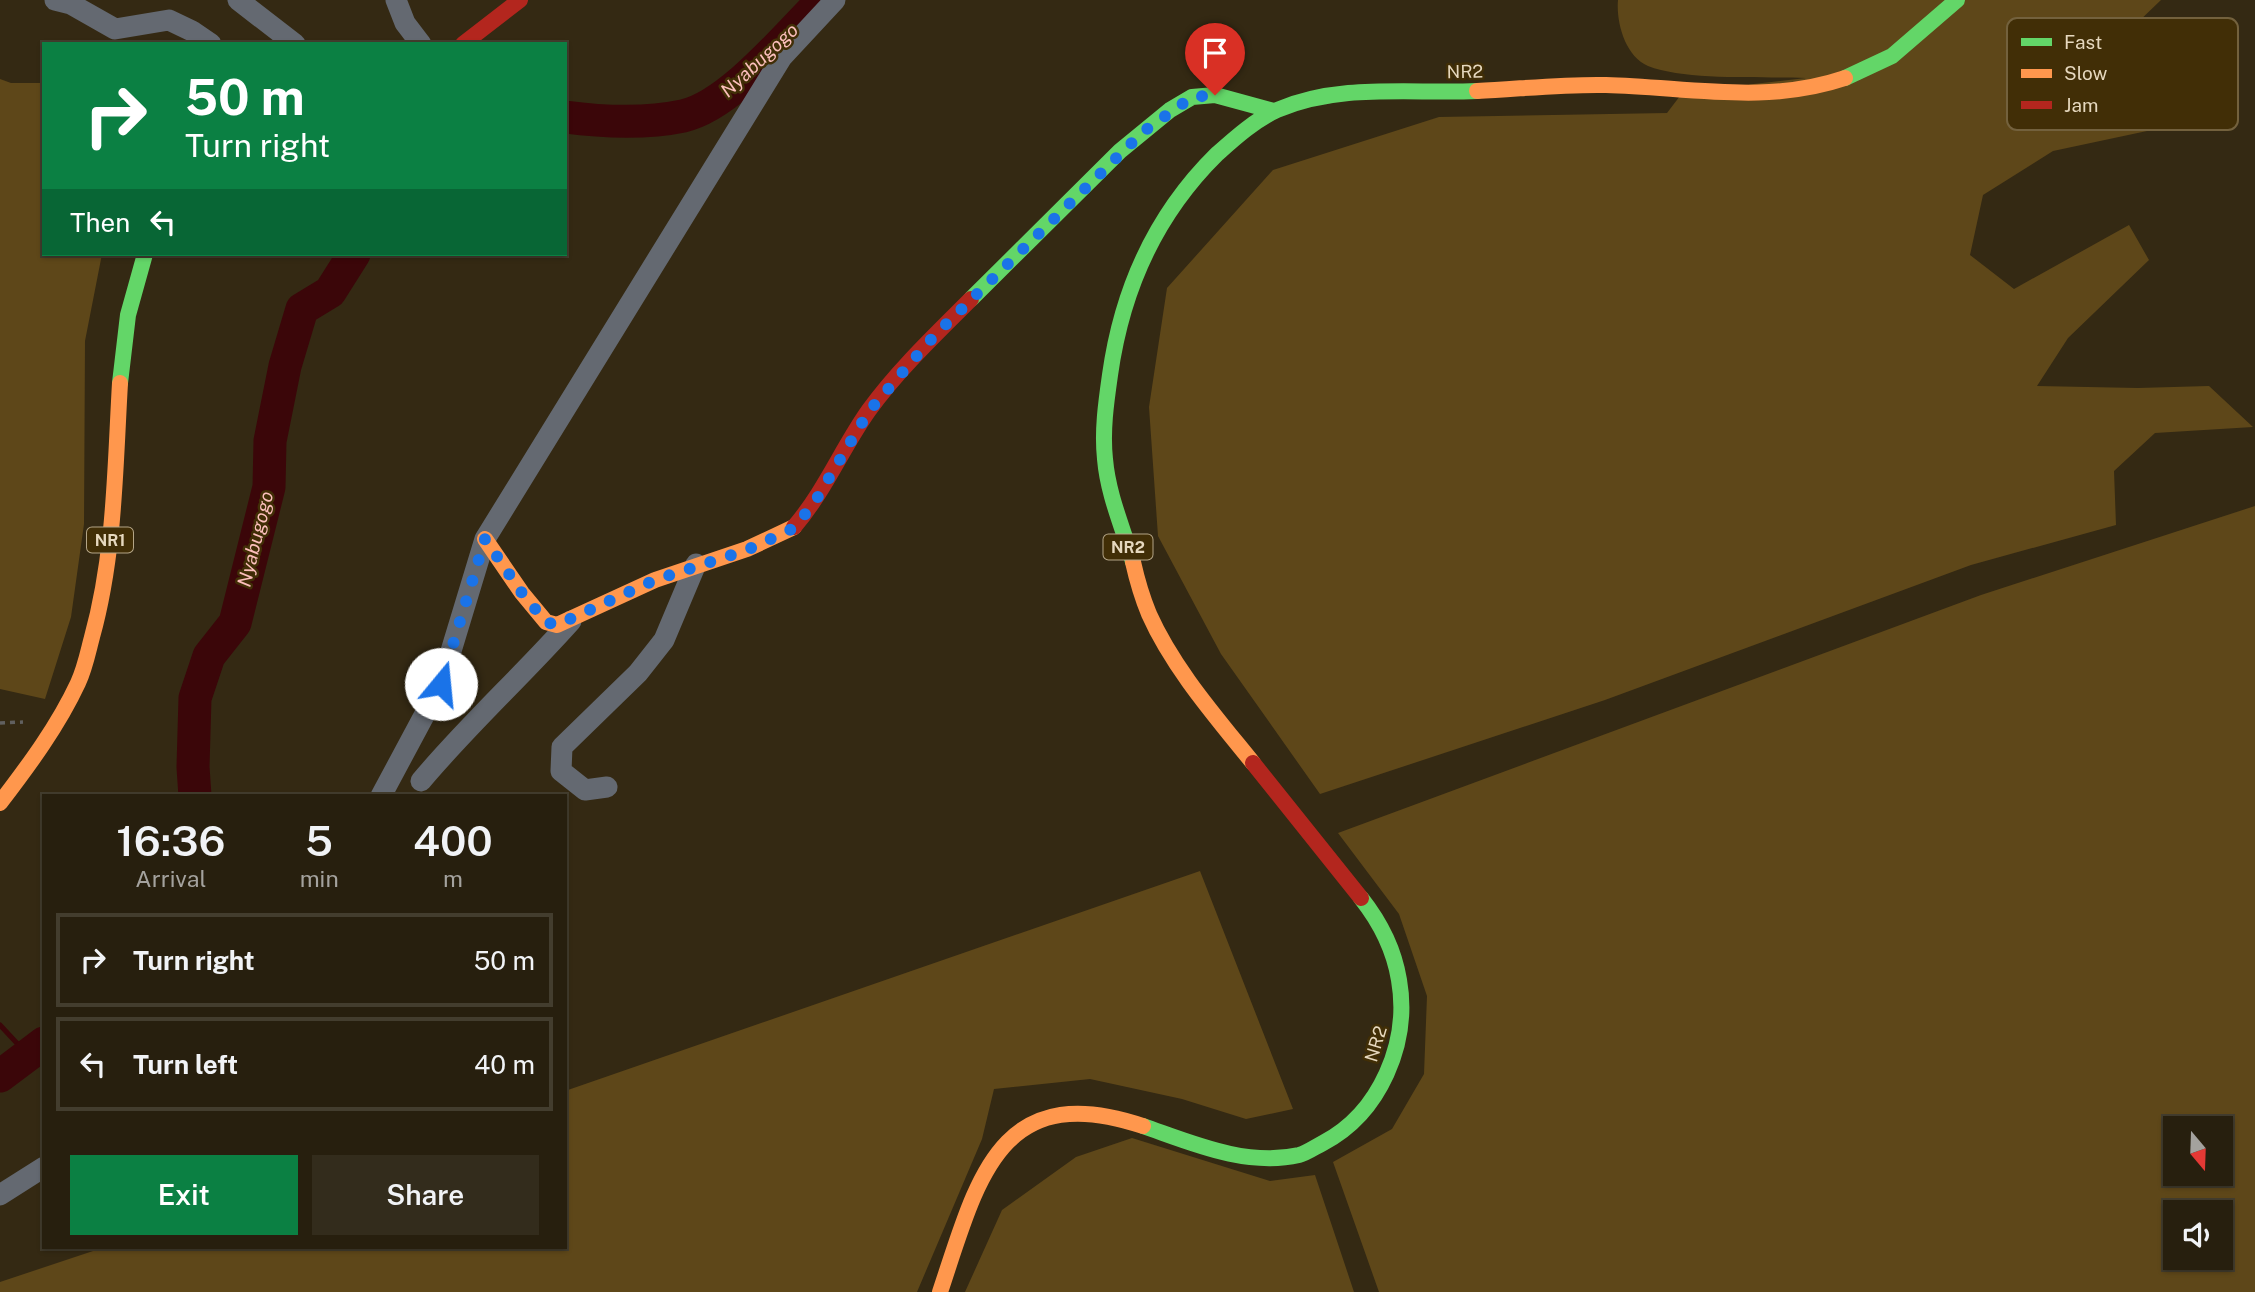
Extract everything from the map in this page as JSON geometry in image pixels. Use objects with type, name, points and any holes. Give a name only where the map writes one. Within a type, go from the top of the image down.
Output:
[{"type":"main road","points":[[466,42],[520,0]]},
{"type":"main road","name":"NR2","points":[[940,1292],[986,1168],[1009,1139],[1026,1125],[1066,1110],[1124,1119],[1188,1143],[1240,1156],[1281,1161],[1329,1143],[1372,1104],[1383,1086],[1402,1028],[1403,1004],[1397,967],[1385,936],[1367,904],[1225,725],[1154,626],[1139,587],[1106,470],[1103,421],[1112,348],[1125,299],[1140,258],[1160,219],[1188,184],[1219,153],[1273,111],[1342,93],[1376,90],[1415,92],[1609,85],[1683,92],[1798,90],[1846,77],[1892,56],[1957,0]]},
{"type":"main road","points":[[485,539],[522,593],[546,622],[557,625],[570,621],[599,604],[696,565],[776,538],[803,519],[869,411],[934,336],[1144,131],[1192,97],[1215,95],[1273,111]]},
{"type":"main road","name":"NR1","points":[[0,803],[44,743],[79,681],[96,626],[114,505],[122,351],[132,292],[144,256]]},
{"type":"street","points":[[55,0],[71,4],[115,29],[169,20],[208,42]]},
{"type":"street","points":[[238,0],[292,42]]},
{"type":"street","points":[[396,0],[405,23],[419,42]]},
{"type":"street","points":[[382,794],[441,684],[485,539],[782,57],[835,0]]},
{"type":"street","points":[[607,787],[585,790],[561,771],[562,747],[638,673],[664,640],[696,565]]},
{"type":"street","points":[[421,781],[459,736],[538,659],[570,621]]},
{"type":"street","points":[[0,1195],[42,1168]]},
{"type":"shaded area","points":[[1618,0],[2161,0],[2142,18],[2007,18],[2007,130],[2147,131],[2053,151],[1983,195],[1970,255],[2014,289],[2129,225],[2149,260],[2068,338],[2037,386],[2209,386],[2253,427],[2155,433],[2114,471],[2116,525],[1971,565],[1605,700],[1320,794],[1221,654],[1158,536],[1149,407],[1167,288],[1273,170],[1439,117],[1667,113],[1683,92],[1806,78],[1703,76],[1648,66],[1633,55],[1628,47],[1619,18]]},
{"type":"shaded area","points":[[0,79],[11,83],[42,83],[42,256],[102,256],[85,341],[84,524],[71,617],[45,699],[0,689]]},
{"type":"shaded area","points":[[2255,506],[2255,1292],[1379,1292],[1333,1162],[1392,1129],[1424,1074],[1427,996],[1399,914],[1338,833],[1981,595]]},
{"type":"shaded area","points":[[1200,871],[1293,1109],[1246,1119],[1182,1099],[1090,1079],[994,1089],[982,1139],[917,1292],[0,1292],[0,1282],[99,1249],[567,1249],[567,1090]]},
{"type":"shaded area","points":[[1132,1138],[1270,1181],[1315,1175],[1354,1292],[965,1292],[1002,1210],[1076,1157]]},
{"type":"waterway","name":"Nyabugogo","points":[[567,117],[639,121],[669,119],[701,110],[719,99],[755,69],[818,5]]},
{"type":"waterway","name":"Nyabugogo","points":[[195,794],[195,698],[209,656],[235,623],[269,487],[270,441],[285,366],[302,309],[330,292],[353,256]]},
{"type":"waterway","points":[[0,1025],[27,1054]]},
{"type":"waterway","name":"Nyabugogo","points":[[0,1076],[42,1044]]},
{"type":"traffic: fast","points":[[1845,78],[1892,56],[1957,0]]},
{"type":"traffic: fast","points":[[1133,562],[1107,472],[1104,438],[1107,396],[1116,343],[1133,283],[1159,228],[1176,202],[1217,154],[1253,124],[1277,110],[1325,96],[1350,93],[1477,91]]},
{"type":"traffic: fast","points":[[971,299],[1120,151],[1170,110],[1192,97],[1215,95],[1274,111]]},
{"type":"traffic: fast","points":[[120,383],[128,315],[144,256]]},
{"type":"traffic: fast","points":[[1143,1126],[1239,1156],[1279,1158],[1299,1155],[1323,1143],[1343,1130],[1360,1114],[1375,1095],[1395,1051],[1401,1004],[1397,969],[1390,947],[1361,898]]},
{"type":"traffic: slow","points":[[1477,91],[1590,85],[1756,93],[1815,86],[1845,78]]},
{"type":"traffic: slow","points":[[0,803],[52,730],[78,683],[86,660],[100,606],[110,543],[120,383]]},
{"type":"traffic: slow","points":[[485,539],[522,593],[546,622],[557,625],[655,580],[747,549],[794,527]]},
{"type":"traffic: slow","points":[[1133,562],[1149,614],[1170,654],[1196,692],[1253,763]]},
{"type":"traffic: slow","points":[[940,1292],[982,1178],[1001,1149],[1025,1128],[1055,1116],[1094,1115],[1143,1126]]},
{"type":"traffic: jam","points":[[466,42],[520,0]]},
{"type":"traffic: jam","points":[[794,527],[815,499],[859,424],[880,395],[971,299]]},
{"type":"traffic: jam","points":[[1253,763],[1361,898]]},
{"type":"route","points":[[441,684],[485,539],[522,593],[546,622],[557,625],[655,580],[747,550],[792,529],[813,505],[869,411],[934,336],[1120,151],[1170,110],[1192,97],[1215,95]]}]
